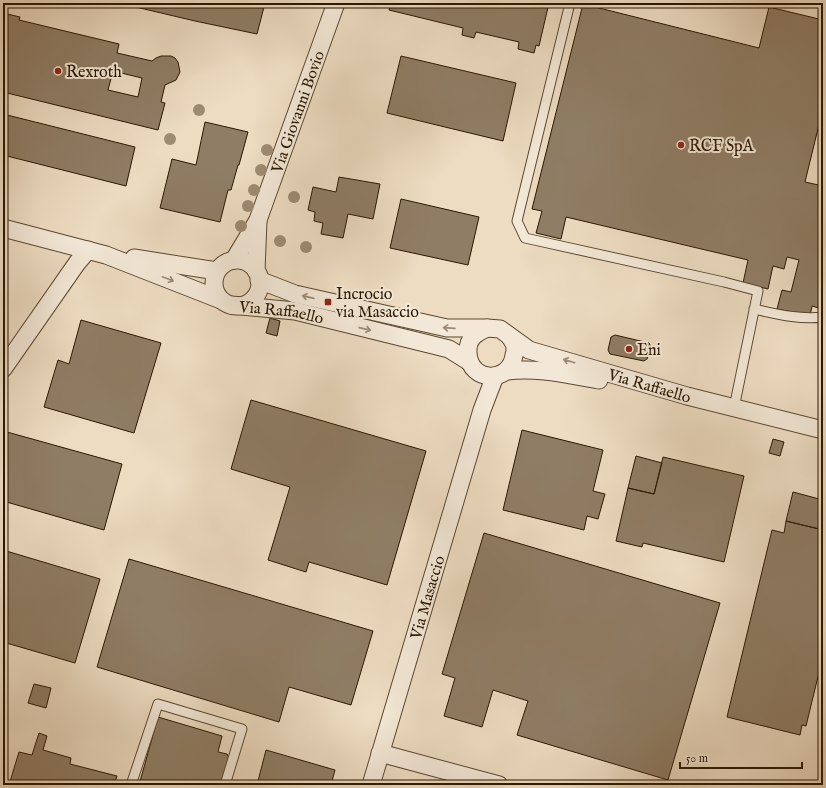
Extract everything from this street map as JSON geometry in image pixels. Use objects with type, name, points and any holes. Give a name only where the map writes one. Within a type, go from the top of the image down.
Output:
[{"type":"street","name":"Via Giovanni Bovio","points":[[234,260],[258,220],[336,3]]},
{"type":"street","name":"Via Giovanni Bovio","points":[[258,220],[258,276]]},
{"type":"street","name":"Via Raffaello","points":[[3,228],[106,255],[239,306],[250,301],[257,292],[259,285],[258,276],[251,265],[241,260],[234,260]]},
{"type":"street","points":[[3,369],[77,262],[88,250]]},
{"type":"street","name":"Via Raffaello","points":[[106,255],[217,271],[214,281],[215,290],[226,302],[295,311],[449,349],[487,370],[519,369],[547,371],[687,396]]},
{"type":"street","points":[[217,271],[225,263],[234,260]]},
{"type":"street","name":"Via Raffaello","points":[[258,276],[294,294],[446,328],[500,329],[529,350],[687,396]]},
{"type":"street","points":[[487,328],[475,334],[468,346],[487,370],[514,361],[515,348],[510,337]]},
{"type":"street","name":"Via Masaccio","points":[[371,785],[482,410],[487,370]]},
{"type":"street","points":[[687,396],[823,430]]},
{"type":"street","points":[[380,753],[499,785]]},
{"type":"lane","points":[[570,3],[517,221],[525,238],[724,282],[758,291],[734,408]]},
{"type":"lane","points":[[754,309],[812,319],[823,317]]},
{"type":"lane","points":[[131,785],[158,704],[242,729],[225,785]]},
{"type":"building","points":[[119,3],[265,3],[257,34]]},
{"type":"building","points":[[391,3],[549,3],[539,46],[536,45],[534,53],[518,49],[519,42],[476,32],[474,38],[462,35],[463,28],[389,10]]},
{"type":"building","name":"RCF SpA","points":[[583,4],[759,48],[769,7],[823,20],[823,108],[805,182],[823,186],[822,309],[812,306],[810,316],[777,309],[782,290],[791,292],[799,260],[787,257],[784,269],[773,266],[768,289],[743,283],[748,260],[566,217],[561,239],[536,233],[542,211],[532,209]]},
{"type":"building","name":"Rexroth","points":[[3,13],[20,17],[19,20],[119,44],[117,53],[152,61],[161,56],[171,56],[178,62],[180,72],[176,80],[165,85],[161,102],[165,103],[158,130],[3,92]],"holes":[[[113,71],[142,78],[138,97],[108,90]]]},
{"type":"building","points":[[401,56],[516,83],[503,141],[387,113]]},
{"type":"building","points":[[3,114],[135,147],[126,186],[3,155]]},
{"type":"building","points":[[205,122],[248,132],[231,190],[228,190],[220,222],[160,208],[172,159],[196,165]]},
{"type":"building","points":[[339,177],[380,184],[373,219],[348,214],[343,238],[321,234],[323,223],[314,221],[315,212],[308,210],[313,187],[336,192]]},
{"type":"building","points":[[401,199],[479,217],[468,265],[390,248]]},
{"type":"building","points":[[270,318],[280,321],[277,336],[266,333]]},
{"type":"building","points":[[81,320],[161,343],[134,433],[44,407],[58,360],[69,364]]},
{"type":"building","name":"Eni","points":[[615,335],[649,343],[651,347],[647,359],[644,361],[610,354],[608,350],[611,337]]},
{"type":"building","points":[[251,400],[426,451],[387,585],[309,562],[306,572],[268,560],[290,487],[231,469]]},
{"type":"building","points":[[522,430],[603,450],[593,491],[605,494],[598,519],[587,516],[584,530],[503,510]]},
{"type":"building","points":[[7,432],[122,464],[104,530],[3,501],[3,448]]},
{"type":"building","points":[[773,439],[784,442],[780,456],[769,453]]},
{"type":"building","points":[[636,456],[662,463],[654,494],[628,488]]},
{"type":"building","points":[[663,457],[744,476],[724,562],[643,543],[642,547],[616,541],[628,488],[654,494]]},
{"type":"building","points":[[793,492],[823,500],[823,530],[786,521]]},
{"type":"building","points":[[786,521],[823,530],[823,656],[806,726],[802,725],[800,735],[727,717],[772,530],[784,533]]},
{"type":"building","points":[[484,533],[720,603],[668,780],[517,735],[528,701],[493,690],[482,727],[444,716],[455,678],[442,674]]},
{"type":"building","points":[[3,550],[100,579],[75,663],[3,642]]},
{"type":"building","points":[[129,559],[373,631],[351,705],[289,687],[279,722],[97,667]]},
{"type":"building","points":[[34,684],[51,688],[46,708],[28,703]]},
{"type":"building","points":[[158,717],[222,736],[218,752],[227,754],[229,758],[221,785],[139,785]]},
{"type":"building","points":[[39,733],[47,736],[43,750],[71,758],[70,764],[117,776],[114,785],[9,785],[19,752],[32,755]]},
{"type":"building","points":[[266,750],[335,770],[331,785],[257,785]]},
{"type":"place","name":"Rexroth","points":[[58,71]]},
{"type":"place","name":"RCF SpA","points":[[681,145]]},
{"type":"place","name":"Incrocio via Masaccio","points":[[328,302]]},
{"type":"place","name":"Eni","points":[[629,349]]}]
